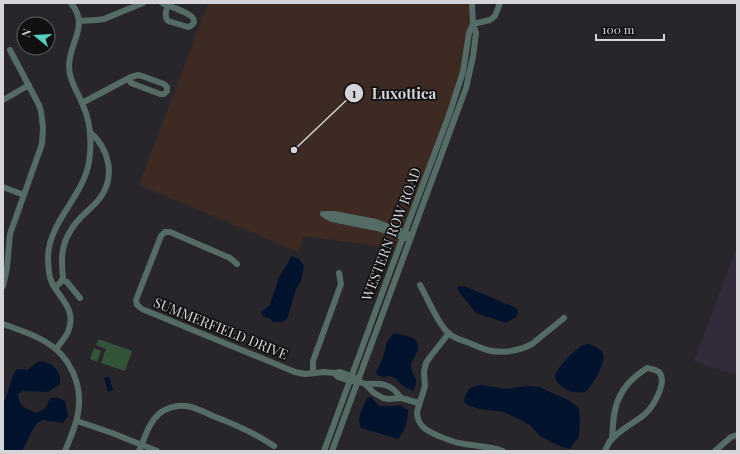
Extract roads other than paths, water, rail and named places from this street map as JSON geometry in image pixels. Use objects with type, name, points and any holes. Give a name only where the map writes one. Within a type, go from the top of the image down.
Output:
[{"type":"street","points":[[56,349],[67,333],[71,319],[68,306],[52,283],[48,270],[48,253],[56,228],[84,180],[89,164],[90,154],[90,132],[88,118],[72,82],[69,69],[70,56],[78,33],[79,20],[77,12],[71,3]]},
{"type":"street","points":[[79,20],[104,19],[143,3]]},
{"type":"street","name":"WESTERN ROW ROAD","points":[[332,451],[466,88],[472,64],[476,32],[473,24],[472,3]]},
{"type":"street","points":[[473,24],[490,20],[495,16],[500,3]]},
{"type":"street","points":[[165,4],[188,13],[193,17],[193,24],[188,27],[168,21],[165,14],[165,4]]},
{"type":"street","name":"WESTERN ROW ROAD","points":[[324,451],[459,88],[466,57],[469,33],[473,24]]},
{"type":"street","points":[[3,286],[7,268],[6,253],[10,234],[37,160],[43,138],[41,111],[39,105],[10,50]]},
{"type":"street","points":[[82,103],[129,79],[138,75],[164,84],[167,87],[167,91],[164,94],[160,94],[131,82],[129,79]]},
{"type":"street","points":[[3,100],[29,85]]},
{"type":"street","points":[[55,287],[63,280],[62,257],[66,240],[74,225],[100,198],[108,180],[106,154],[98,139],[90,132]]},
{"type":"street","points":[[3,187],[24,195]]},
{"type":"street","points":[[404,235],[332,219],[323,214],[334,214],[376,222],[411,238]]},
{"type":"street","name":"SUMMERFIELD DRIVE","points":[[237,264],[230,258],[170,232],[164,232],[161,236],[136,300],[142,309],[296,372],[305,374],[324,372],[334,373],[338,377],[351,378]]},
{"type":"street","points":[[313,373],[313,361],[341,284],[339,273]]},
{"type":"street","points":[[63,280],[67,282],[80,298]]},
{"type":"street","points":[[420,286],[444,328],[449,333],[460,340],[486,350],[513,350],[526,347],[532,344],[564,318]]},
{"type":"street","points":[[3,324],[40,338],[50,344],[65,359],[71,368],[78,387],[79,408],[65,451]]},
{"type":"street","points":[[449,333],[426,363],[424,372],[425,386],[417,412],[417,419],[423,428],[428,432],[457,443],[503,451]]},
{"type":"street","points":[[605,451],[612,438],[646,414],[657,399],[662,380],[660,373],[654,369],[647,368],[638,374],[623,390],[618,399],[614,412],[612,438]]},
{"type":"street","points":[[351,378],[365,384],[374,393],[383,398],[401,398],[419,404]]},
{"type":"street","points":[[365,384],[373,383],[386,385],[395,390],[401,398]]},
{"type":"street","points":[[141,448],[149,426],[155,418],[166,410],[176,406],[197,409],[256,434],[274,446]]},
{"type":"street","points":[[76,421],[96,427],[141,448],[157,451]]},
{"type":"street","points":[[715,451],[731,437],[737,435]]},
{"type":"water","points":[[291,256],[299,259],[304,266],[301,281],[296,289],[287,319],[282,322],[274,322],[269,318],[264,317],[261,312],[270,305],[279,277]]},
{"type":"water","points":[[464,286],[516,308],[518,311],[517,316],[506,323],[476,313],[457,287]]},
{"type":"water","points":[[396,333],[411,337],[416,340],[418,344],[411,367],[416,380],[413,391],[403,386],[395,378],[390,376],[383,377],[377,375],[376,372],[383,358],[387,342],[392,335]]},
{"type":"water","points":[[585,344],[598,348],[602,352],[603,356],[601,367],[592,384],[586,392],[575,392],[562,387],[557,382],[555,377],[558,369],[576,350]]},
{"type":"water","points":[[38,362],[49,363],[55,367],[60,377],[60,384],[48,392],[22,391],[18,394],[21,404],[27,409],[37,413],[46,408],[50,398],[58,398],[65,401],[68,416],[63,423],[44,420],[38,422],[22,451],[3,451],[3,401],[5,400],[14,373],[17,369],[27,370]]},
{"type":"water","points":[[109,377],[113,390],[108,392],[104,378]]},
{"type":"water","points":[[480,385],[506,389],[528,386],[539,387],[568,400],[579,408],[579,436],[570,449],[551,442],[539,435],[530,425],[503,412],[481,409],[467,405],[464,402],[465,396],[470,388]]},
{"type":"water","points":[[371,397],[379,406],[400,405],[408,410],[406,426],[398,439],[361,428],[359,421],[360,414],[367,398]]},
{"type":"place","name":"Luxottica","points":[[294,150]]}]
